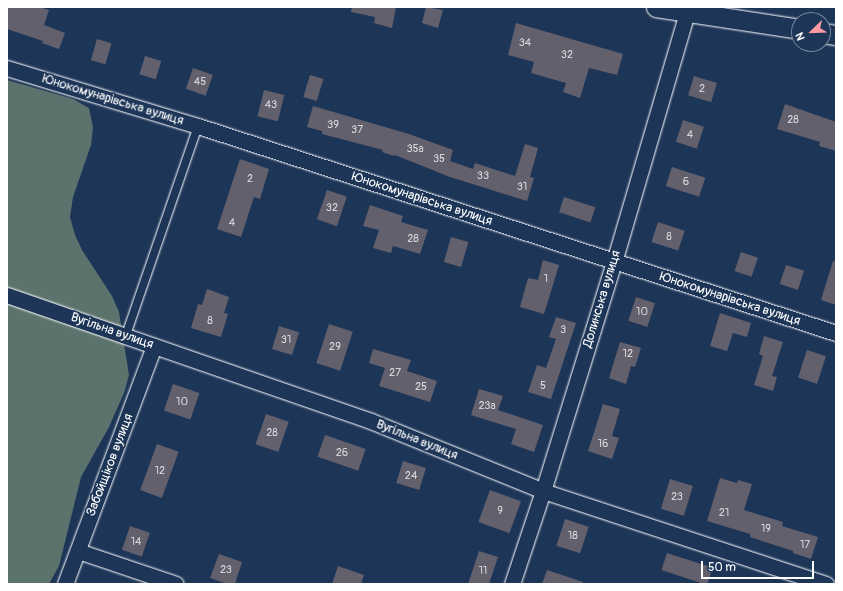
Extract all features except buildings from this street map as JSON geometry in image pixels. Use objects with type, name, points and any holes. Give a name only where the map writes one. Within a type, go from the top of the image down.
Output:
[{"type":"street","points":[[656,7],[791,28]]},
{"type":"street","name":"Долинська вулиця","points":[[512,584],[544,491],[614,262],[687,12]]},
{"type":"street","name":"Юнокомунарівська вулиця","points":[[7,68],[198,126],[836,333]]},
{"type":"street","name":"Вугільна вулиця","points":[[7,295],[371,421],[544,491],[826,584]]},
{"type":"street","name":"Забойщiков вулиця","points":[[65,584],[154,346]]},
{"type":"street","points":[[78,551],[176,584]]},
{"type":"lane","points":[[126,335],[198,126]]},
{"type":"green space","points":[[7,80],[73,99],[89,108],[93,127],[91,145],[73,197],[70,217],[75,235],[82,250],[112,296],[119,312],[129,375],[124,393],[109,427],[81,477],[59,566],[49,584],[7,584]]}]
